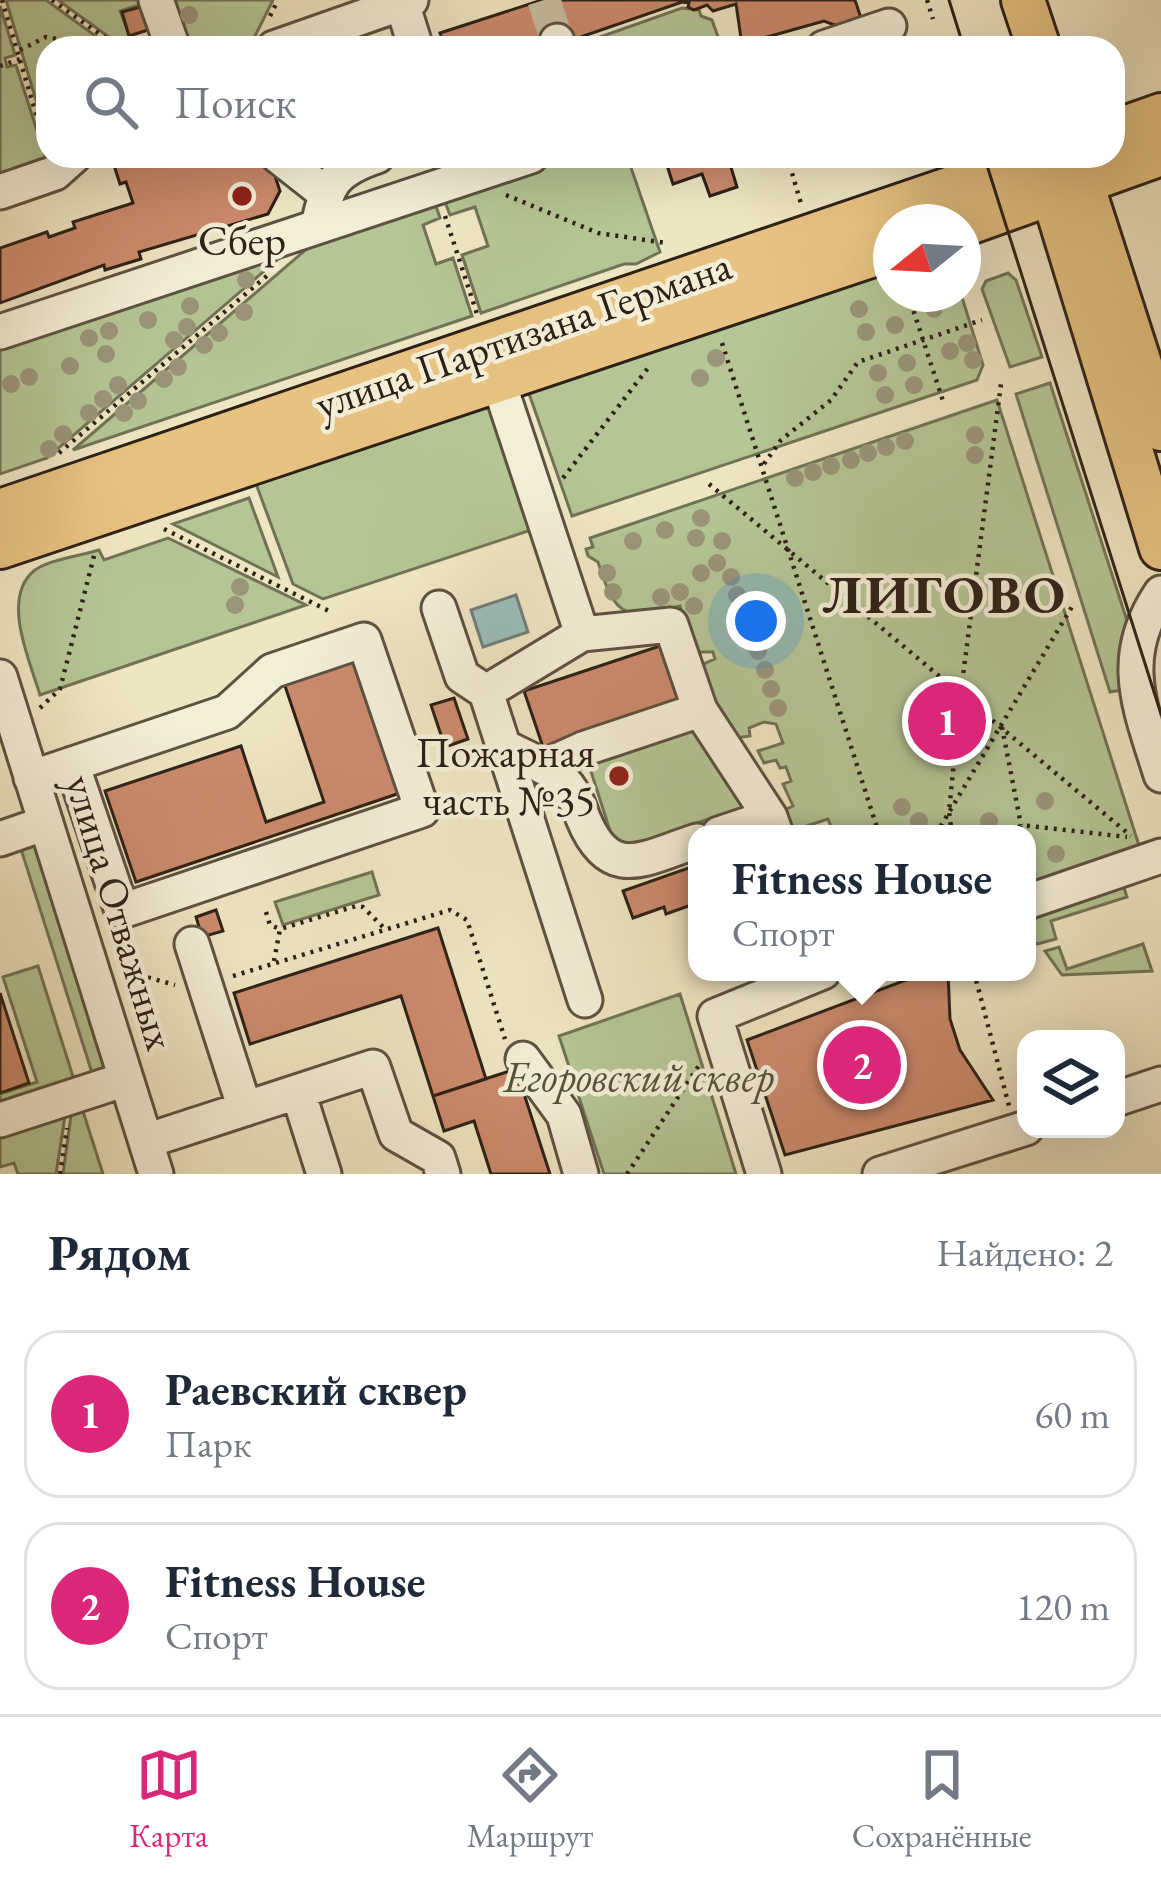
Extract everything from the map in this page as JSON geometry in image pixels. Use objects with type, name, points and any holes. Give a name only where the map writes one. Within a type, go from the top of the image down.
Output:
[{"type":"main road","points":[[994,0],[1005,36]]},
{"type":"main road","points":[[1024,0],[1035,36]]},
{"type":"main road","points":[[1125,128],[1161,115]]},
{"type":"main road","name":"улица Партизана Германа","points":[[1125,158],[1161,154]]},
{"type":"main road","name":"улица Партизана Германа","points":[[0,511],[1053,168]]},
{"type":"main road","name":"улица Партизана Германа","points":[[981,213],[1054,168]]},
{"type":"main road","points":[[1056,168],[1161,429]]},
{"type":"main road","points":[[1056,168],[1161,548]]},
{"type":"main road","name":"улица Партизана Германа","points":[[0,547],[488,349],[873,253]]},
{"type":"street","points":[[157,0],[169,36]]},
{"type":"street","points":[[271,34],[407,2],[414,36]]},
{"type":"street","points":[[859,36],[889,26]]},
{"type":"street","points":[[0,192],[61,168]]},
{"type":"street","points":[[288,168],[321,210]]},
{"type":"street","points":[[321,210],[344,168]]},
{"type":"street","points":[[0,332],[321,210],[495,168]]},
{"type":"street","points":[[488,349],[582,634]]},
{"type":"street","points":[[1161,593],[1146,616],[1134,670],[1136,694],[1161,776]]},
{"type":"street","points":[[439,608],[462,676],[486,692],[585,1000]]},
{"type":"street","points":[[486,692],[582,634],[671,625],[700,710],[772,825]]},
{"type":"street","points":[[32,778],[72,764],[227,712],[272,671],[364,640],[422,810],[122,911],[72,764]]},
{"type":"street","name":"улица Отважных","points":[[0,677],[156,1174]]},
{"type":"street","points":[[543,767],[700,710]]},
{"type":"street","points":[[502,746],[560,778],[575,796],[600,850],[615,861],[633,862],[688,844]]},
{"type":"street","points":[[0,839],[46,823]]},
{"type":"street","points":[[1036,899],[1161,856]]},
{"type":"street","points":[[71,903],[115,890]]},
{"type":"street","points":[[192,944],[245,1109]]},
{"type":"street","points":[[764,1174],[715,1016],[801,981]]},
{"type":"street","points":[[523,1059],[564,1115],[581,1174]]},
{"type":"street","points":[[146,1141],[373,1067],[396,1135],[438,1158],[443,1174]]},
{"type":"street","points":[[0,1120],[126,1079]]},
{"type":"street","points":[[1125,1096],[1161,1084]]},
{"type":"street","points":[[298,1092],[324,1174]]},
{"type":"street","points":[[880,1174],[1017,1131]]},
{"type":"path","points":[[2,0],[36,111]]},
{"type":"path","points":[[52,0],[100,36]]},
{"type":"path","points":[[271,34],[278,0]]},
{"type":"path","points":[[927,0],[933,19]]},
{"type":"path","points":[[0,66],[36,44]]},
{"type":"path","points":[[791,168],[804,212]]},
{"type":"path","points":[[471,176],[521,203],[598,233],[666,243]]},
{"type":"path","points":[[439,198],[488,349]]},
{"type":"path","points":[[48,463],[270,273]]},
{"type":"path","points":[[914,312],[944,404]]},
{"type":"path","points":[[763,465],[781,440],[831,400],[858,362],[982,320]]},
{"type":"path","points":[[718,332],[876,825]]},
{"type":"path","points":[[557,486],[661,352]]},
{"type":"path","points":[[951,825],[961,691],[1001,384]]},
{"type":"path","points":[[709,484],[1132,838],[1036,827]]},
{"type":"path","points":[[150,522],[331,612]]},
{"type":"path","points":[[36,712],[59,688],[98,540]]},
{"type":"path","points":[[942,825],[1073,604]]},
{"type":"path","points":[[1002,727],[1021,825]]},
{"type":"path","points":[[266,912],[270,925],[280,929],[359,905],[385,928]]},
{"type":"path","points":[[117,968],[176,985],[205,985],[450,910],[467,920],[509,1054],[523,1059]]},
{"type":"path","points":[[274,963],[280,929]]},
{"type":"path","points":[[977,981],[1017,1117]]},
{"type":"path","points":[[627,1174],[720,1033]]},
{"type":"path","points":[[60,1174],[70,1098]]},
{"type":"green space","points":[[6,0],[46,0],[96,36],[36,36],[36,100]]},
{"type":"green space","points":[[58,0],[142,0],[143,4],[120,11],[130,36],[108,36]]},
{"type":"green space","points":[[175,0],[273,0],[255,36],[187,36]]},
{"type":"green space","points":[[0,6],[15,55],[5,58],[7,67],[16,65],[36,128],[38,168],[0,180]]},
{"type":"green space","points":[[682,8],[699,10],[712,20],[718,36],[603,36]]},
{"type":"green space","points":[[529,168],[631,168],[660,252],[636,264],[624,264],[481,313],[462,255],[488,246],[475,207],[450,215],[443,197]]},
{"type":"green space","points":[[434,200],[440,218],[423,225],[436,264],[453,258],[472,316],[73,450],[317,240]]},
{"type":"green space","points":[[291,248],[47,458],[0,474],[0,347]]},
{"type":"green space","points":[[873,272],[873,312],[967,312],[983,365],[977,380],[572,516],[527,388]]},
{"type":"green space","points":[[1008,273],[1016,280],[1042,357],[1010,367],[982,289],[986,281]]},
{"type":"green space","points":[[1050,383],[1130,630],[1122,690],[1110,692],[1016,394]]},
{"type":"green space","points":[[997,400],[1143,858],[1036,891],[1036,825],[830,825],[828,819],[792,825],[784,810],[793,806],[783,784],[791,781],[786,767],[780,768],[776,760],[764,763],[758,751],[783,743],[776,724],[764,722],[749,728],[750,736],[735,738],[723,725],[701,665],[715,659],[713,652],[694,652],[680,606],[634,613],[617,604],[598,562],[588,556],[586,549],[593,547],[590,538]]},
{"type":"green space","points":[[490,401],[534,529],[323,599],[293,584],[255,481]]},
{"type":"green space","points":[[249,498],[278,577],[173,524]]},
{"type":"green space","points":[[168,538],[306,605],[40,695],[21,630],[20,596],[25,582],[35,570],[57,560],[99,550],[104,560]]},
{"type":"green space","points":[[689,728],[697,731],[744,807],[630,846],[613,840],[587,759]]},
{"type":"green space","points":[[19,843],[34,844],[105,1067],[94,1079]]},
{"type":"green space","points":[[372,872],[379,895],[283,925],[275,902]]},
{"type":"green space","points":[[1123,885],[1127,897],[1051,921],[1056,939],[1037,944],[1036,914]]},
{"type":"green space","points":[[1143,944],[1152,971],[1062,975],[1045,951],[1059,947],[1067,969]]},
{"type":"green space","points":[[38,966],[76,1086],[0,1109],[0,1094],[37,1082],[3,977]]},
{"type":"green space","name":"Егоровский сквер","points":[[680,994],[736,1174],[604,1174],[559,1036]]},
{"type":"green space","points":[[81,1105],[103,1174],[63,1174],[72,1108]]},
{"type":"green space","points":[[66,1110],[56,1174],[18,1174],[14,1163],[0,1167],[0,1131]]},
{"type":"water","points":[[516,595],[528,632],[483,647],[471,610]]},
{"type":"building","points":[[542,0],[855,0],[861,18],[837,26],[824,21],[770,36],[741,36],[736,4],[713,11],[707,5],[694,10],[682,2],[584,36],[440,33]]},
{"type":"building","points":[[144,6],[151,29],[129,36],[122,12]]},
{"type":"building","points":[[115,168],[269,168],[280,191],[268,214],[139,252],[141,259],[105,270],[104,265],[0,303],[0,248],[47,232],[49,237],[75,228],[73,222],[133,203],[126,182],[120,184]]},
{"type":"building","points":[[668,168],[731,168],[737,187],[710,196],[702,174],[673,184]]},
{"type":"building","points":[[666,644],[685,701],[543,747],[524,691]]},
{"type":"building","points":[[355,659],[400,793],[136,882],[105,791],[241,746],[266,822],[324,802],[284,683]]},
{"type":"building","points":[[454,698],[468,739],[445,747],[431,705]]},
{"type":"building","points":[[688,868],[688,906],[666,914],[664,907],[633,918],[623,891]]},
{"type":"building","points":[[216,910],[223,931],[202,937],[196,917]]},
{"type":"building","points":[[438,928],[486,1079],[433,1096],[401,996],[250,1044],[234,993]]},
{"type":"building","points":[[903,981],[948,981],[950,1019],[960,1050],[993,1100],[785,1155],[747,1040]]},
{"type":"building","points":[[0,993],[29,1083],[0,1093]]},
{"type":"building","points":[[516,1069],[550,1174],[491,1174],[474,1121],[444,1131],[433,1096]]},
{"type":"tunnel","points":[[544,0],[555,36]]},
{"type":"tram line","points":[[949,0],[960,36]]},
{"type":"tram line","points":[[988,168],[1161,714]]},
{"type":"place","name":"Сбер","points":[[242,196]]},
{"type":"place","name":"Раевский сквер","points":[[947,721]]},
{"type":"place","name":"Пожарная часть №35","points":[[619,776]]},
{"type":"place","name":"Fitness House","points":[[862,1065]]},
{"type":"district","name":"ЛИГОВО","points":[[945,594]]}]
